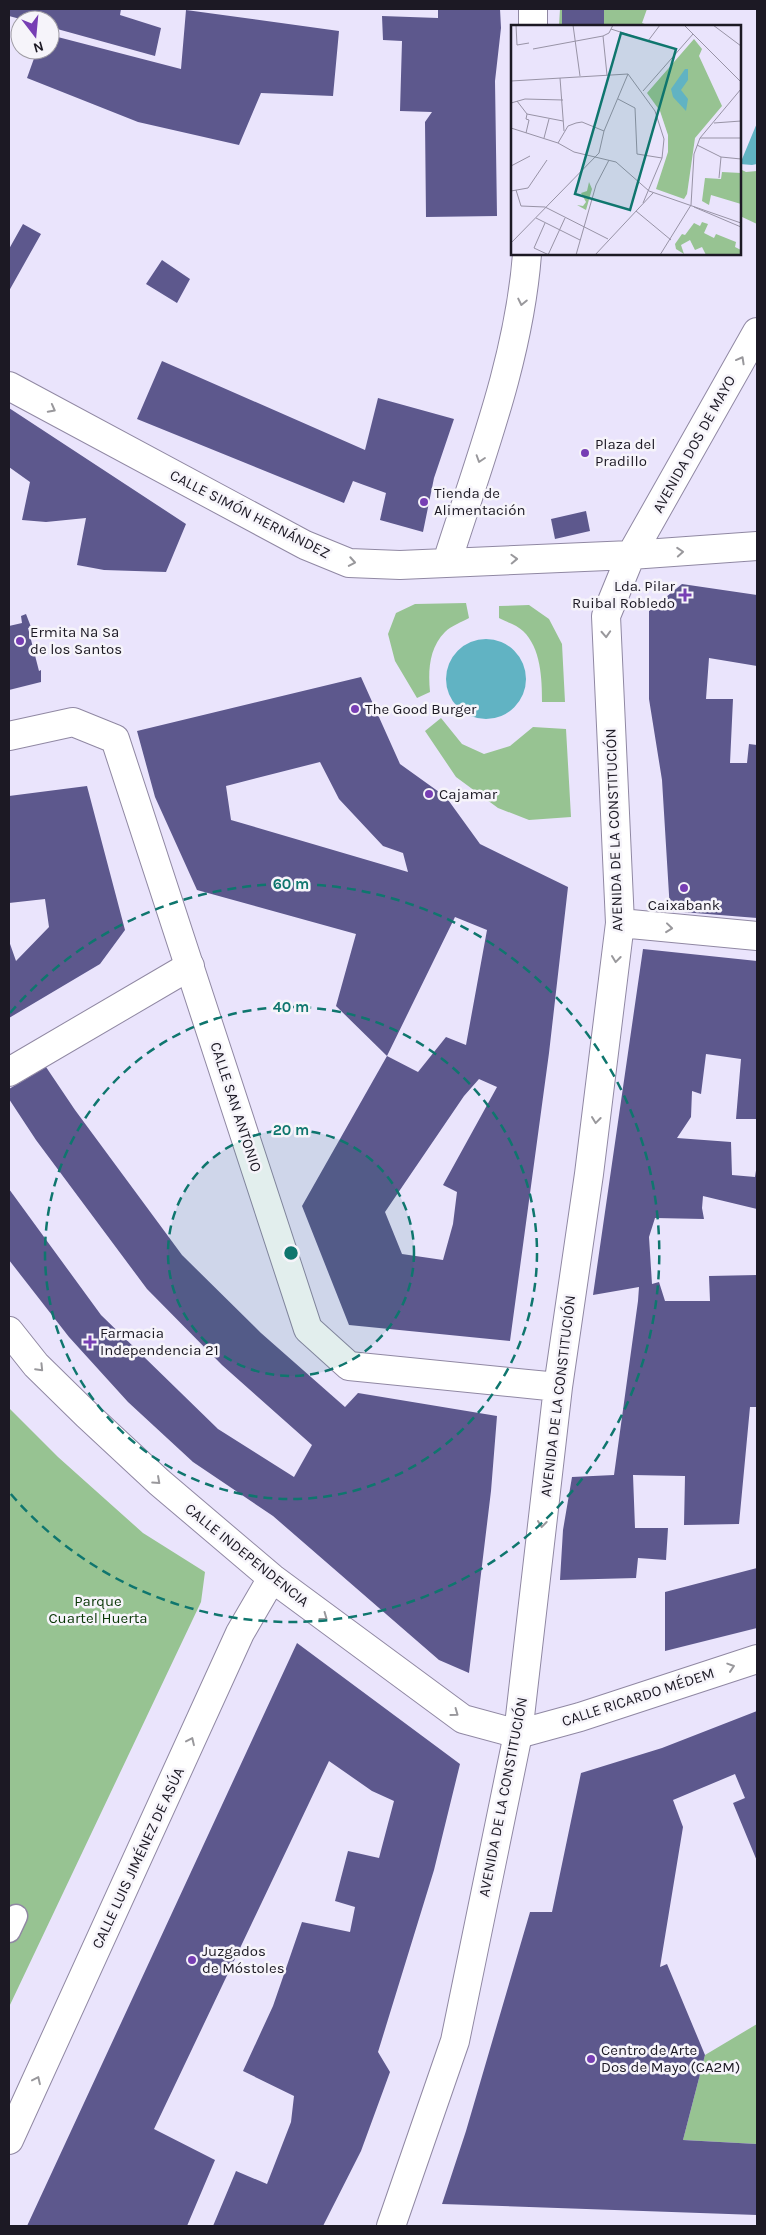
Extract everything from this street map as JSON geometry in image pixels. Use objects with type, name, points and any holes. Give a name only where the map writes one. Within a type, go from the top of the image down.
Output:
[{"type":"street","points":[[533,9],[533,25]]},
{"type":"street","points":[[447,562],[504,385],[524,290],[527,255]]},
{"type":"street","name":"AVENIDA DOS DE MAYO","points":[[631,555],[757,332]]},
{"type":"street","name":"CALLE SIMÓN HERNÁNDEZ","points":[[9,386],[305,545],[349,564],[400,565],[631,555],[757,546]]},
{"type":"street","name":"AVENIDA DE LA CONSTITUCIÓN","points":[[391,2226],[455,2041],[518,1734],[558,1387],[589,1174],[620,923],[606,616],[631,555]]},
{"type":"street","name":"CALLE SAN ANTONIO","points":[[9,736],[73,722],[115,739],[308,1328],[349,1366],[558,1387]]},
{"type":"street","points":[[620,923],[757,936]]},
{"type":"street","points":[[9,1072],[190,966]]},
{"type":"street","name":"CALLE INDEPENDENCIA","points":[[9,1331],[36,1365],[87,1415],[159,1482],[272,1578],[462,1719],[518,1734]]},
{"type":"street","name":"CALLE LUIS JIMÉNEZ DE ASÚA","points":[[9,2140],[15,2108],[240,1633],[272,1578]]},
{"type":"street","name":"CALLE RICARDO MÉDEM","points":[[518,1734],[580,1717],[757,1659]]},
{"type":"green space","points":[[560,9],[647,9],[642,23],[647,25],[559,25]]},
{"type":"green space","points":[[741,170],[746,172],[757,171],[757,224],[741,216]]},
{"type":"green space","points":[[466,603],[469,618],[450,628],[440,638],[431,660],[430,692],[417,698],[395,661],[388,634],[396,613],[415,604]]},
{"type":"green space","points":[[529,605],[549,619],[562,644],[565,702],[542,702],[541,674],[534,646],[521,629],[499,618],[499,606]]},
{"type":"green space","points":[[441,718],[462,744],[484,754],[510,746],[533,727],[566,729],[571,817],[529,820],[498,808],[456,777],[425,731]]},
{"type":"green space","name":"Parque Cuartel Huerta","points":[[9,1408],[58,1457],[143,1533],[205,1572],[201,1602],[9,2007]]},
{"type":"green space","points":[[757,2024],[757,2144],[683,2140],[705,2055]]},
{"type":"water","points":[[757,123],[757,164],[741,164]]},
{"type":"water","points":[[486,639],[501,642],[514,651],[523,664],[526,679],[523,694],[514,707],[501,716],[486,719],[471,716],[458,707],[449,694],[446,679],[449,664],[458,651],[471,642]]},
{"type":"building","points":[[9,9],[121,9],[120,15],[161,28],[155,56],[60,30],[60,10],[10,10],[9,16]]},
{"type":"building","points":[[438,9],[500,9],[501,28],[495,81],[497,216],[426,217],[425,122],[432,112],[400,111],[402,41],[383,40],[382,16],[438,18]]},
{"type":"building","points":[[562,9],[604,9],[604,25],[562,25]]},
{"type":"building","points":[[186,10],[339,31],[333,96],[261,93],[239,145],[138,122],[27,78],[33,60],[60,60],[60,38],[181,69]]},
{"type":"building","points":[[23,224],[41,234],[9,291],[9,249]]},
{"type":"building","points":[[162,260],[190,279],[177,303],[146,284]]},
{"type":"building","points":[[162,361],[365,450],[378,398],[454,419],[434,478],[423,532],[380,520],[386,493],[353,481],[344,503],[137,419]]},
{"type":"building","points":[[9,408],[186,524],[166,572],[104,570],[77,565],[86,518],[46,522],[22,520],[30,482],[9,467]]},
{"type":"building","points":[[586,511],[590,531],[555,539],[551,519]]},
{"type":"building","points":[[682,584],[757,595],[757,666],[709,658],[706,699],[733,699],[730,763],[747,763],[749,744],[757,745],[757,918],[670,911],[662,780],[649,699],[649,611]]},
{"type":"building","name":"Ermita Nª Sª de los Santos","points":[[26,614],[31,627],[28,628],[39,671],[41,670],[41,682],[9,690],[9,626],[22,623],[21,616]]},
{"type":"building","points":[[361,677],[400,764],[446,797],[480,844],[568,887],[549,1053],[510,1341],[349,1325],[302,1206],[387,1056],[336,1006],[356,934],[197,890],[155,797],[137,731]],"holes":[[[320,762],[339,799],[383,846],[403,853],[408,872],[231,820],[226,786]],[[455,917],[487,930],[466,1045],[446,1037],[418,1072],[387,1056]],[[479,1079],[497,1087],[443,1185],[457,1192],[453,1224],[443,1260],[402,1254],[385,1212],[464,1096]]]},
{"type":"building","points":[[87,786],[125,930],[100,964],[9,1018],[9,941],[16,961],[49,927],[45,899],[9,903],[9,796]]},
{"type":"building","points":[[643,949],[757,961],[757,1119],[736,1119],[741,1059],[706,1054],[701,1094],[692,1091],[691,1117],[677,1138],[731,1142],[732,1175],[755,1177],[757,1164],[757,1209],[703,1196],[702,1208],[704,1219],[655,1218],[649,1237],[652,1284],[659,1282],[665,1301],[710,1301],[709,1276],[757,1275],[757,1407],[750,1407],[739,1524],[684,1525],[685,1476],[633,1475],[635,1528],[668,1528],[666,1560],[638,1558],[636,1578],[560,1580],[563,1530],[572,1477],[614,1475],[638,1301],[639,1287],[593,1295]]},
{"type":"building","points":[[46,1067],[75,1110],[182,1255],[261,1333],[345,1407],[358,1393],[497,1416],[491,1491],[469,1673],[439,1660],[273,1516],[193,1462],[128,1402],[69,1337],[9,1260],[9,1189],[101,1315],[218,1429],[294,1477],[312,1445],[222,1365],[147,1289],[36,1140],[9,1099],[9,1089]]},
{"type":"building","points":[[757,1568],[757,1628],[665,1651],[665,1592]]},
{"type":"building","points":[[297,1643],[460,1764],[434,1870],[378,2052],[390,2072],[361,2151],[323,2226],[213,2226],[236,2171],[267,2184],[291,2122],[294,2096],[243,2071],[273,2006],[302,1922],[350,1932],[355,1907],[335,1901],[348,1851],[379,1858],[394,1801],[372,1791],[329,1761],[154,2129],[215,2160],[187,2226],[27,2226]]},
{"type":"building","points":[[757,1711],[757,1861],[733,1803],[745,1798],[735,1774],[673,1800],[683,1827],[660,1967],[667,1964],[705,2055],[683,2140],[757,2144],[757,2215],[442,2204],[466,2131],[530,1912],[552,1912],[581,1773],[662,1748]]},
{"type":"place","name":"Plaza del Pradillo","points":[[585,453]]},
{"type":"place","name":"Tienda de Alimentación","points":[[424,502]]},
{"type":"place","name":"Lda. Pilar Ruibal Robledo","points":[[685,595]]},
{"type":"place","name":"Ermita Nª Sª de los Santos","points":[[20,641]]},
{"type":"place","name":"The Good Burger","points":[[355,709]]},
{"type":"place","name":"Cajamar","points":[[429,794]]},
{"type":"place","name":"Caixabank","points":[[684,888]]},
{"type":"place","name":"Farmacia Independencia 21","points":[[90,1342]]},
{"type":"place","name":"Juzgados de Móstoles","points":[[192,1960]]},
{"type":"place","name":"Centro de Arte Dos de Mayo (CA2M)","points":[[591,2059]]}]
